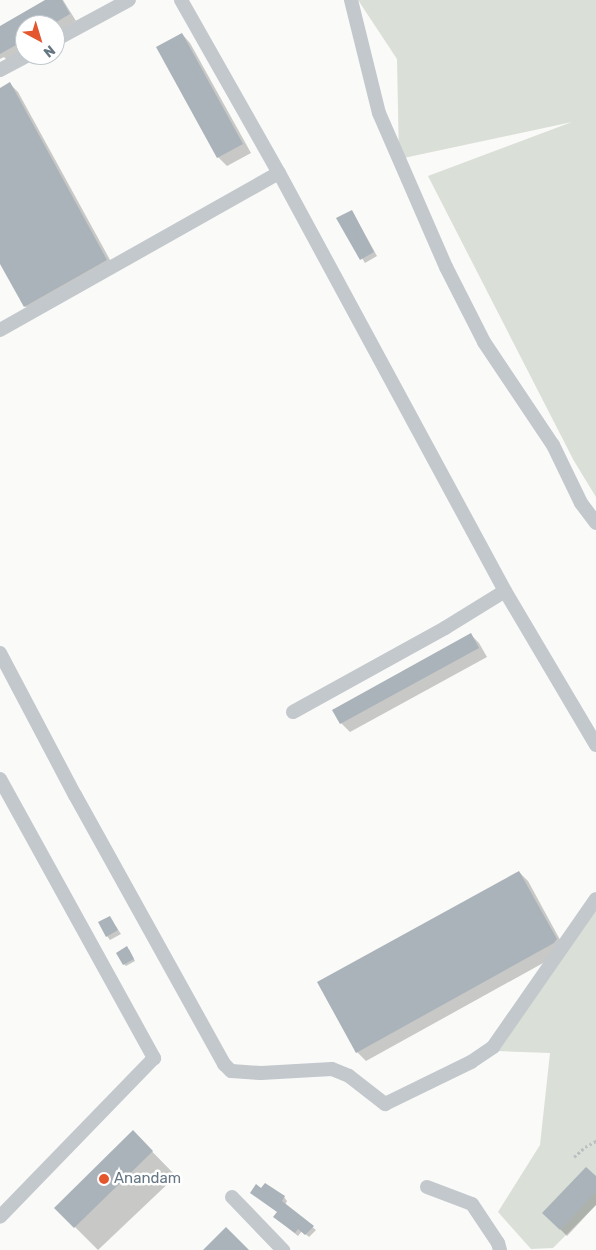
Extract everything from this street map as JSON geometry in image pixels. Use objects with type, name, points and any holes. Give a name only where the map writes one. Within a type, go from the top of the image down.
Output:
[{"type":"street","points":[[65,35],[129,0]]},
{"type":"street","points":[[181,0],[279,173],[505,591],[596,745]]},
{"type":"street","points":[[351,0],[379,113],[446,267],[484,342],[553,444],[581,502],[596,523]]},
{"type":"street","points":[[0,70],[15,62]]},
{"type":"street","points":[[0,330],[279,173]]},
{"type":"street","points":[[293,712],[445,628],[505,591]]},
{"type":"street","points":[[0,653],[75,795],[224,1064],[231,1071],[261,1073],[332,1069],[349,1076],[385,1104],[477,1058],[493,1047],[596,899]]},
{"type":"street","points":[[0,779],[154,1058],[0,1217]]},
{"type":"street","points":[[428,1187],[472,1204],[498,1243],[500,1250]]},
{"type":"street","points":[[232,1197],[283,1250]]},
{"type":"path","points":[[574,1157],[585,1147],[596,1141]]},
{"type":"shaded area","points":[[358,0],[596,0],[596,497],[574,461],[428,176],[572,122],[399,159],[397,59]]},
{"type":"shaded area","points":[[596,908],[596,1205],[553,1248],[531,1249],[498,1212],[540,1145],[550,1053],[498,1051]]},
{"type":"building","points":[[45,0],[62,0],[70,14],[65,17],[65,15],[19,15]]},
{"type":"building","points":[[15,17],[15,46],[0,54],[0,26]]},
{"type":"building","points":[[182,33],[243,144],[217,158],[156,47]]},
{"type":"building","points":[[10,82],[107,260],[24,307],[0,264],[0,88]]},
{"type":"building","points":[[352,210],[374,252],[360,260],[336,218]]},
{"type":"building","points":[[471,633],[479,648],[340,724],[332,710]]},
{"type":"building","points":[[519,871],[557,939],[554,943],[356,1053],[317,982]]},
{"type":"building","points":[[110,916],[118,930],[106,937],[98,922]]},
{"type":"building","points":[[127,946],[134,959],[123,965],[116,953]]},
{"type":"building","name":"Anandam","points":[[133,1130],[153,1151],[74,1228],[54,1208]]},
{"type":"building","points":[[586,1167],[596,1176],[596,1192],[560,1230],[542,1213]]},
{"type":"building","points":[[265,1183],[285,1196],[282,1201],[314,1226],[305,1235],[298,1229],[295,1233],[273,1217],[277,1212],[250,1193],[256,1184],[261,1188]]},
{"type":"building","points":[[226,1227],[249,1250],[203,1250]]},
{"type":"place","name":"Anandam","points":[[104,1179]]}]
